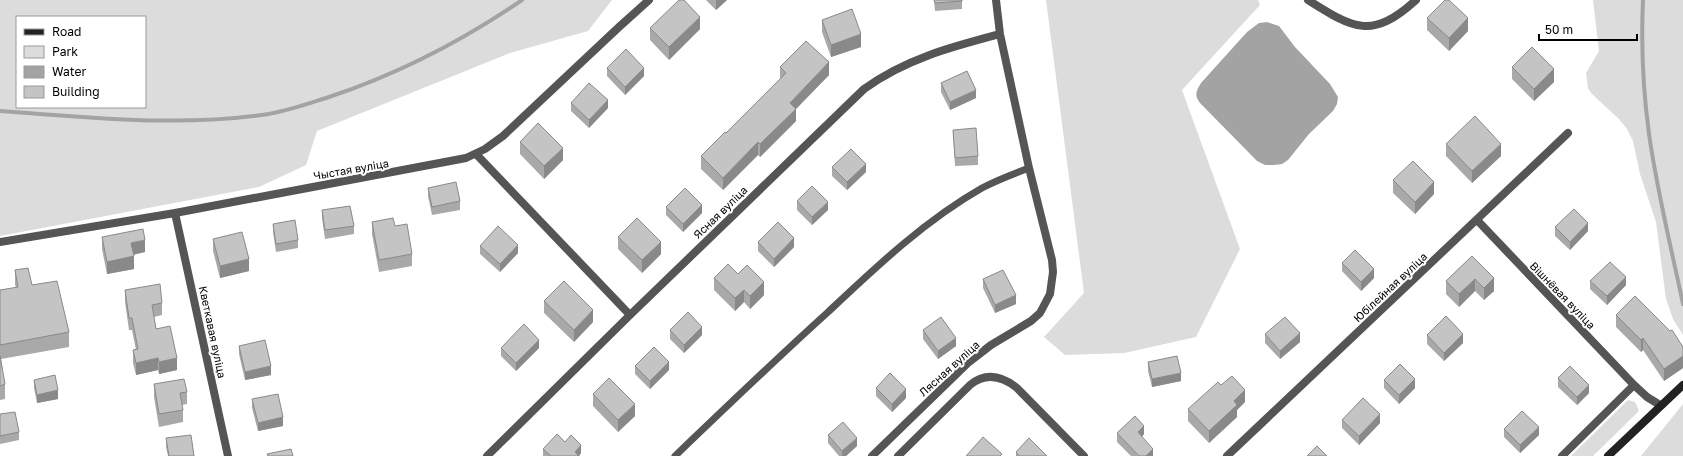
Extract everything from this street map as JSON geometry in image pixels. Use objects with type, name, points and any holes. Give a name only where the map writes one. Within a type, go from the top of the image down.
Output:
[{"type":"street","name":"Чыстая вуліца","points":[[0,242],[175,213],[445,163],[476,154],[507,133],[619,27],[650,0]]},
{"type":"street","points":[[996,0],[1000,34],[1029,168]]},
{"type":"street","points":[[1308,0],[1346,22],[1371,26],[1384,24],[1396,17],[1416,0]]},
{"type":"street","name":"Ясная вуліца","points":[[487,456],[630,315],[864,89],[888,73],[918,58],[1000,34]]},
{"type":"street","name":"Юбілейная вуліца","points":[[1227,456],[1568,133]]},
{"type":"street","points":[[476,154],[630,315]]},
{"type":"street","name":"Лясная вуліца","points":[[872,456],[969,362],[991,345],[1031,321],[1040,313],[1046,304],[1050,294],[1053,272],[1029,168]]},
{"type":"street","name":"Кветкавая вуліца","points":[[175,213],[228,456]]},
{"type":"street","name":"Вішнёвая вуліца","points":[[1477,220],[1634,385],[1647,397],[1660,405]]},
{"type":"street","points":[[898,456],[976,381],[982,378],[997,377],[1005,379],[1017,388],[1084,456]]},
{"type":"street","points":[[1562,456],[1634,385]]},
{"type":"street","points":[[1608,456],[1660,405],[1683,385]]},
{"type":"lane","points":[[675,456],[813,325],[862,280],[921,230],[941,215],[983,188],[1029,168]]},
{"type":"green space","points":[[0,0],[612,0],[588,31],[510,53],[317,131],[306,165],[259,187],[0,236]]},
{"type":"green space","points":[[1046,0],[1258,0],[1260,5],[1182,90],[1240,249],[1196,337],[1124,353],[1065,355],[1044,337],[1084,293]]},
{"type":"green space","points":[[1593,0],[1683,0],[1683,335],[1673,319],[1666,299],[1656,222],[1640,174],[1633,141],[1627,129],[1619,119],[1592,94],[1588,88],[1586,73],[1599,51]]},
{"type":"green space","points":[[1628,400],[1635,402],[1639,411],[1593,456],[1571,456]]},
{"type":"green space","points":[[1683,404],[1683,456],[1641,456]]},
{"type":"water","points":[[1267,22],[1279,26],[1295,47],[1330,84],[1338,97],[1337,104],[1333,111],[1309,134],[1288,160],[1282,164],[1274,165],[1265,165],[1257,161],[1200,103],[1196,95],[1201,83],[1247,32],[1259,23]]},
{"type":"building","points":[[679,0],[684,0],[700,17],[669,47],[650,28]]},
{"type":"building","points":[[934,0],[962,0],[962,1],[935,3]]},
{"type":"building","points":[[1445,0],[1449,0],[1468,18],[1449,38],[1427,18]]},
{"type":"building","points":[[852,9],[861,34],[831,45],[822,20]]},
{"type":"building","points":[[806,41],[829,62],[790,103],[796,109],[760,144],[758,142],[723,178],[701,156],[786,73],[780,67]]},
{"type":"building","points":[[1532,47],[1554,69],[1534,89],[1512,67]]},
{"type":"building","points":[[626,49],[644,68],[625,87],[607,68]]},
{"type":"building","points":[[967,71],[976,90],[950,102],[941,83]]},
{"type":"building","points":[[589,83],[608,100],[589,120],[571,103]]},
{"type":"building","points":[[1475,116],[1501,144],[1472,171],[1446,144]]},
{"type":"building","points":[[538,123],[563,148],[544,166],[520,142]]},
{"type":"building","points":[[976,128],[978,156],[955,158],[953,130]]},
{"type":"building","points":[[851,149],[866,164],[847,182],[832,167]]},
{"type":"building","points":[[1413,161],[1434,182],[1415,202],[1393,180]]},
{"type":"building","points":[[456,182],[460,201],[432,207],[428,188]]},
{"type":"building","points":[[812,186],[828,202],[812,217],[797,201]]},
{"type":"building","points":[[685,188],[702,205],[683,224],[666,207]]},
{"type":"building","points":[[350,206],[354,226],[325,230],[322,210]]},
{"type":"building","points":[[1574,209],[1588,223],[1570,242],[1555,227]]},
{"type":"building","points":[[393,218],[395,226],[407,224],[412,254],[379,260],[372,222]]},
{"type":"building","points":[[637,218],[661,242],[642,260],[618,237]]},
{"type":"building","points":[[295,220],[298,240],[276,244],[273,224]]},
{"type":"building","points":[[778,222],[794,238],[774,259],[758,242]]},
{"type":"building","points":[[498,226],[518,245],[500,264],[480,246]]},
{"type":"building","points":[[143,229],[145,240],[131,243],[134,256],[107,262],[102,237]]},
{"type":"building","points":[[242,232],[249,259],[220,266],[213,239]]},
{"type":"building","points":[[1355,250],[1374,269],[1361,282],[1342,263]]},
{"type":"building","points":[[1472,256],[1494,278],[1484,288],[1475,279],[1459,294],[1446,281]]},
{"type":"building","points":[[1610,262],[1626,277],[1607,296],[1590,281]]},
{"type":"building","points":[[728,264],[738,274],[747,265],[764,282],[750,296],[744,290],[735,298],[714,278]]},
{"type":"building","points":[[28,268],[32,285],[57,281],[69,332],[0,345],[0,290],[18,287],[15,270]]},
{"type":"building","points":[[1003,270],[1016,295],[995,305],[983,279]]},
{"type":"building","points":[[564,281],[593,310],[574,330],[544,301]]},
{"type":"building","points":[[160,284],[162,303],[152,305],[156,329],[170,326],[177,358],[159,362],[158,358],[136,363],[133,350],[138,349],[132,318],[129,318],[125,290]]},
{"type":"building","points":[[1635,296],[1670,331],[1672,330],[1683,347],[1683,356],[1664,369],[1643,338],[1641,340],[1616,315]]},
{"type":"building","points":[[688,312],[702,327],[684,345],[670,330]]},
{"type":"building","points":[[1446,316],[1463,334],[1444,353],[1427,335]]},
{"type":"building","points":[[941,317],[956,338],[938,351],[923,330]]},
{"type":"building","points":[[1285,317],[1300,333],[1280,351],[1265,334]]},
{"type":"building","points":[[524,324],[539,340],[516,363],[501,348]]},
{"type":"building","points":[[265,340],[271,366],[245,372],[239,346]]},
{"type":"building","points":[[654,347],[669,362],[650,381],[635,366]]},
{"type":"building","points":[[0,356],[5,384],[0,386]]},
{"type":"building","points":[[1177,356],[1181,373],[1152,379],[1148,362]]},
{"type":"building","points":[[1400,364],[1415,379],[1399,395],[1384,380]]},
{"type":"building","points":[[1570,366],[1589,385],[1577,397],[1558,378]]},
{"type":"building","points":[[890,373],[906,389],[892,404],[876,388]]},
{"type":"building","points":[[55,375],[58,390],[37,395],[34,380]]},
{"type":"building","points":[[1232,376],[1245,390],[1234,401],[1237,405],[1209,431],[1188,409],[1218,382],[1221,385]]},
{"type":"building","points":[[609,378],[635,404],[618,420],[593,394]]},
{"type":"building","points":[[184,379],[187,392],[180,393],[183,410],[159,414],[154,384]]},
{"type":"building","points":[[278,394],[283,417],[258,423],[252,399]]},
{"type":"building","points":[[1363,398],[1380,414],[1359,436],[1342,420]]},
{"type":"building","points":[[1522,411],[1539,427],[1520,445],[1504,429]]},
{"type":"building","points":[[15,412],[19,432],[0,436],[0,414]]},
{"type":"building","points":[[1135,416],[1144,426],[1138,432],[1153,449],[1146,456],[1139,456],[1117,433]]},
{"type":"building","points":[[843,422],[857,438],[842,451],[828,435]]},
{"type":"building","points":[[557,434],[565,442],[571,435],[581,445],[575,452],[578,455],[577,456],[551,456],[543,449]]},
{"type":"building","points":[[191,435],[194,456],[169,456],[166,438]]},
{"type":"building","points":[[983,437],[1002,454],[1000,456],[966,456]]},
{"type":"building","points":[[1029,438],[1047,456],[1019,456],[1016,452]]},
{"type":"building","points":[[1317,446],[1327,456],[1307,456]]},
{"type":"building","points":[[291,449],[293,456],[268,456],[267,454]]},
{"type":"waterway","points":[[0,111],[164,121],[229,119],[279,112],[355,88],[405,67],[453,43],[522,0]]},
{"type":"waterway","points":[[1643,0],[1643,67],[1649,134],[1660,198],[1683,304]]}]
